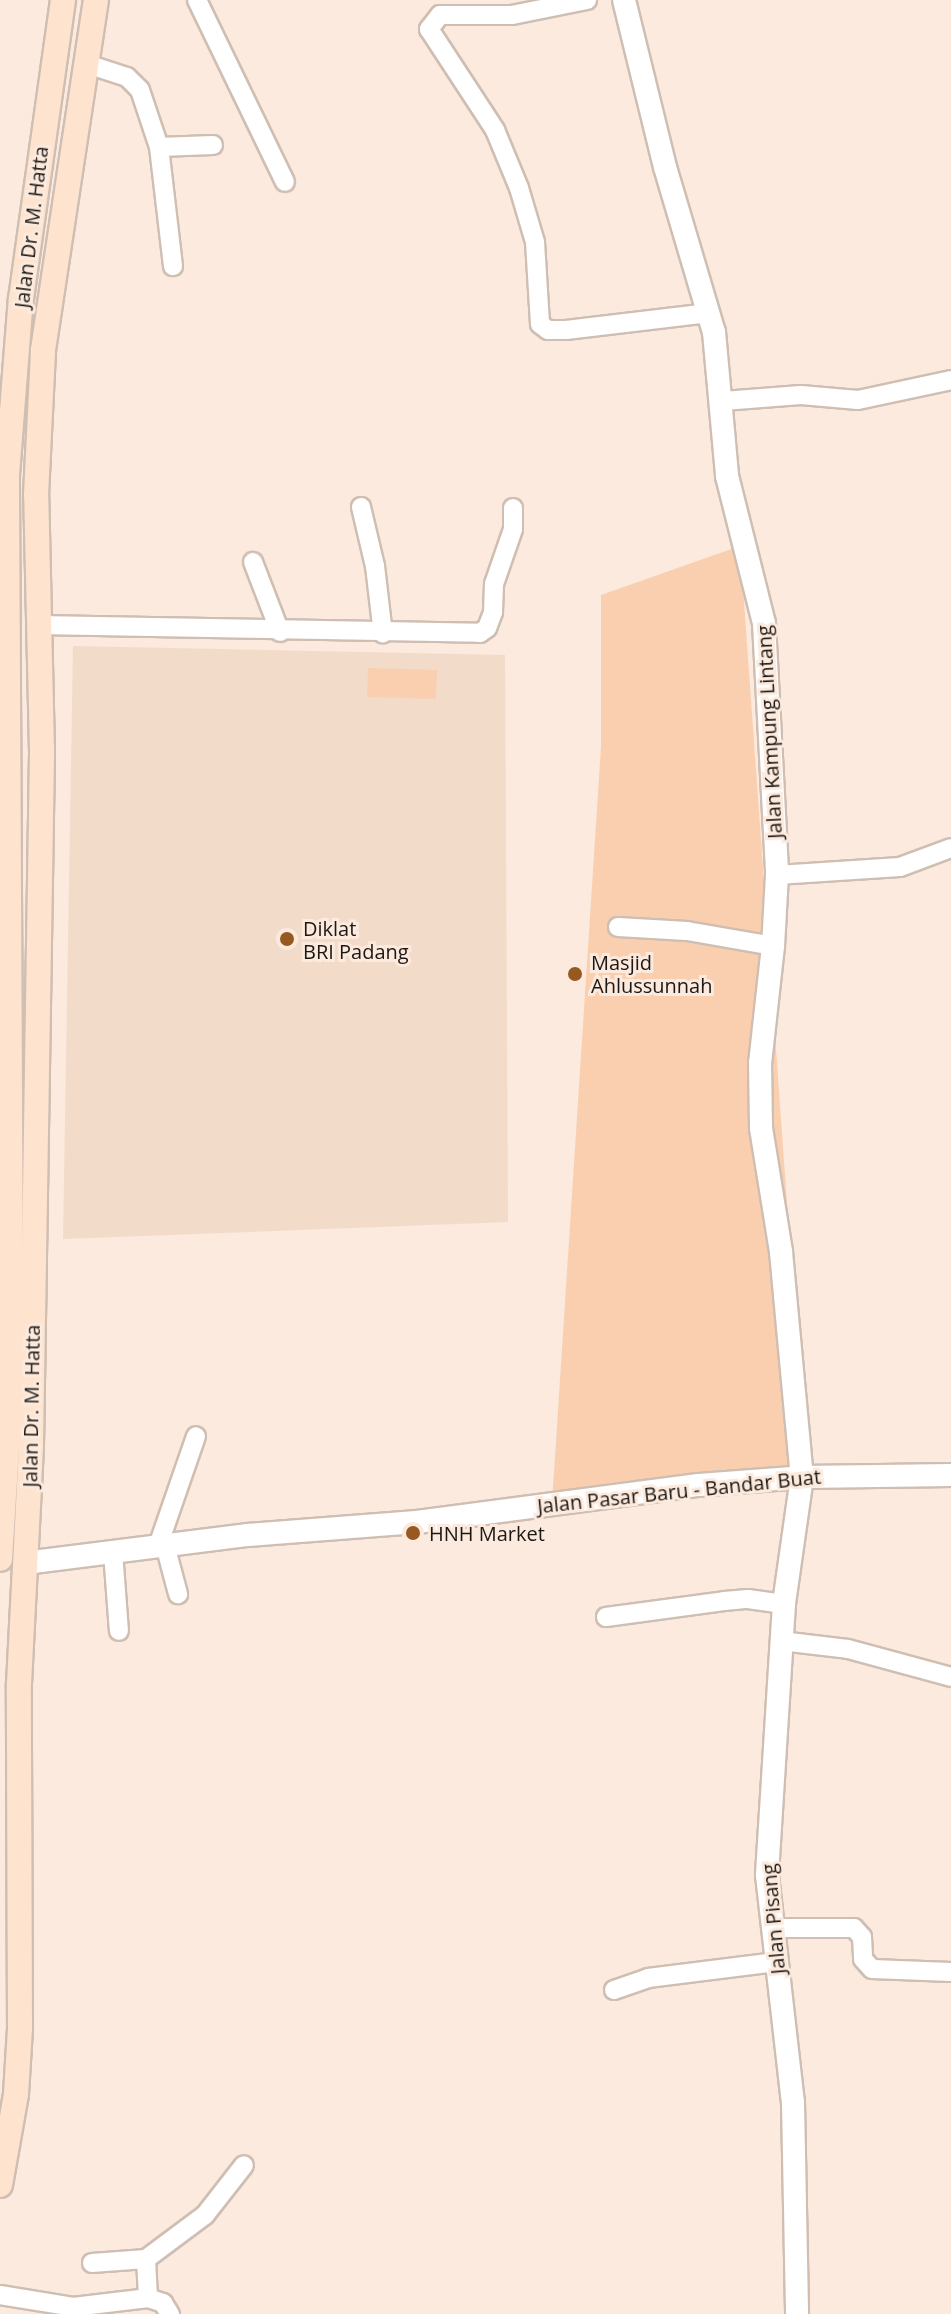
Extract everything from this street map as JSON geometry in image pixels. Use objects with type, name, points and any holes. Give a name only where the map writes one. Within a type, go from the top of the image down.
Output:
[{"type":"main road","name":"Jalan Dr. M. Hatta","points":[[0,2185],[16,2094],[20,2028],[18,1782],[25,1563],[22,1278],[3,708],[5,482],[21,299],[63,0]]},
{"type":"main road","name":"Jalan Dr. M. Hatta","points":[[0,1559],[11,1386],[22,1278],[42,751],[36,495],[43,350],[96,0]]},
{"type":"main road","points":[[5,482],[36,495]]},
{"type":"street","points":[[197,0],[285,182]]},
{"type":"street","points":[[587,0],[512,15],[440,15],[429,29],[495,130],[519,188],[535,242],[540,324],[551,331],[709,313]]},
{"type":"street","name":"Jalan Kampung Lintang","points":[[624,0],[665,167],[709,313],[720,363],[727,476],[764,623],[777,875],[773,946],[760,1063],[761,1128],[781,1252],[802,1477]]},
{"type":"street","points":[[87,64],[135,82],[159,147],[173,266]]},
{"type":"street","points":[[159,147],[213,145]]},
{"type":"street","points":[[723,401],[801,395],[858,400],[951,380]]},
{"type":"street","points":[[361,507],[375,566],[383,634]]},
{"type":"street","points":[[38,625],[383,634],[480,633],[491,619],[494,584],[513,529],[513,508]]},
{"type":"street","points":[[253,562],[280,632]]},
{"type":"street","points":[[777,875],[900,867],[951,848]]},
{"type":"street","points":[[618,927],[687,931],[723,940],[773,946]]},
{"type":"street","points":[[178,1594],[161,1545],[196,1436]]},
{"type":"street","name":"Jalan Pasar Baru - Bandar Buat","points":[[25,1563],[161,1545],[417,1522],[554,1502],[802,1477],[951,1475]]},
{"type":"street","name":"Jalan Pisang","points":[[797,2314],[793,2102],[767,1875],[784,1604],[802,1477]]},
{"type":"street","points":[[113,1552],[119,1631]]},
{"type":"street","points":[[606,1617],[724,1601],[784,1604]]},
{"type":"street","points":[[781,1641],[848,1649],[951,1677]]},
{"type":"street","points":[[772,1928],[854,1928],[862,1937],[863,1959],[872,1969],[951,1972]]},
{"type":"street","points":[[614,1990],[648,1978],[776,1962]]},
{"type":"street","points":[[92,2263],[146,2259],[205,2215],[244,2165]]},
{"type":"street","points":[[146,2259],[148,2298]]},
{"type":"street","points":[[0,2295],[73,2307],[148,2298],[163,2303],[170,2314]]},
{"type":"shaded area","points":[[740,546],[807,1483],[552,1503],[601,747],[601,595]]},
{"type":"shaded area","name":"Diklat BRI Padang","points":[[73,646],[505,655],[508,1222],[63,1239]]},
{"type":"shaded area","points":[[368,668],[437,670],[436,699],[367,697]]},
{"type":"place","name":"Diklat BRI Padang","points":[[287,939]]},
{"type":"place","name":"Masjid Ahlussunnah","points":[[575,974]]},
{"type":"place","name":"HNH Market","points":[[413,1533]]}]
